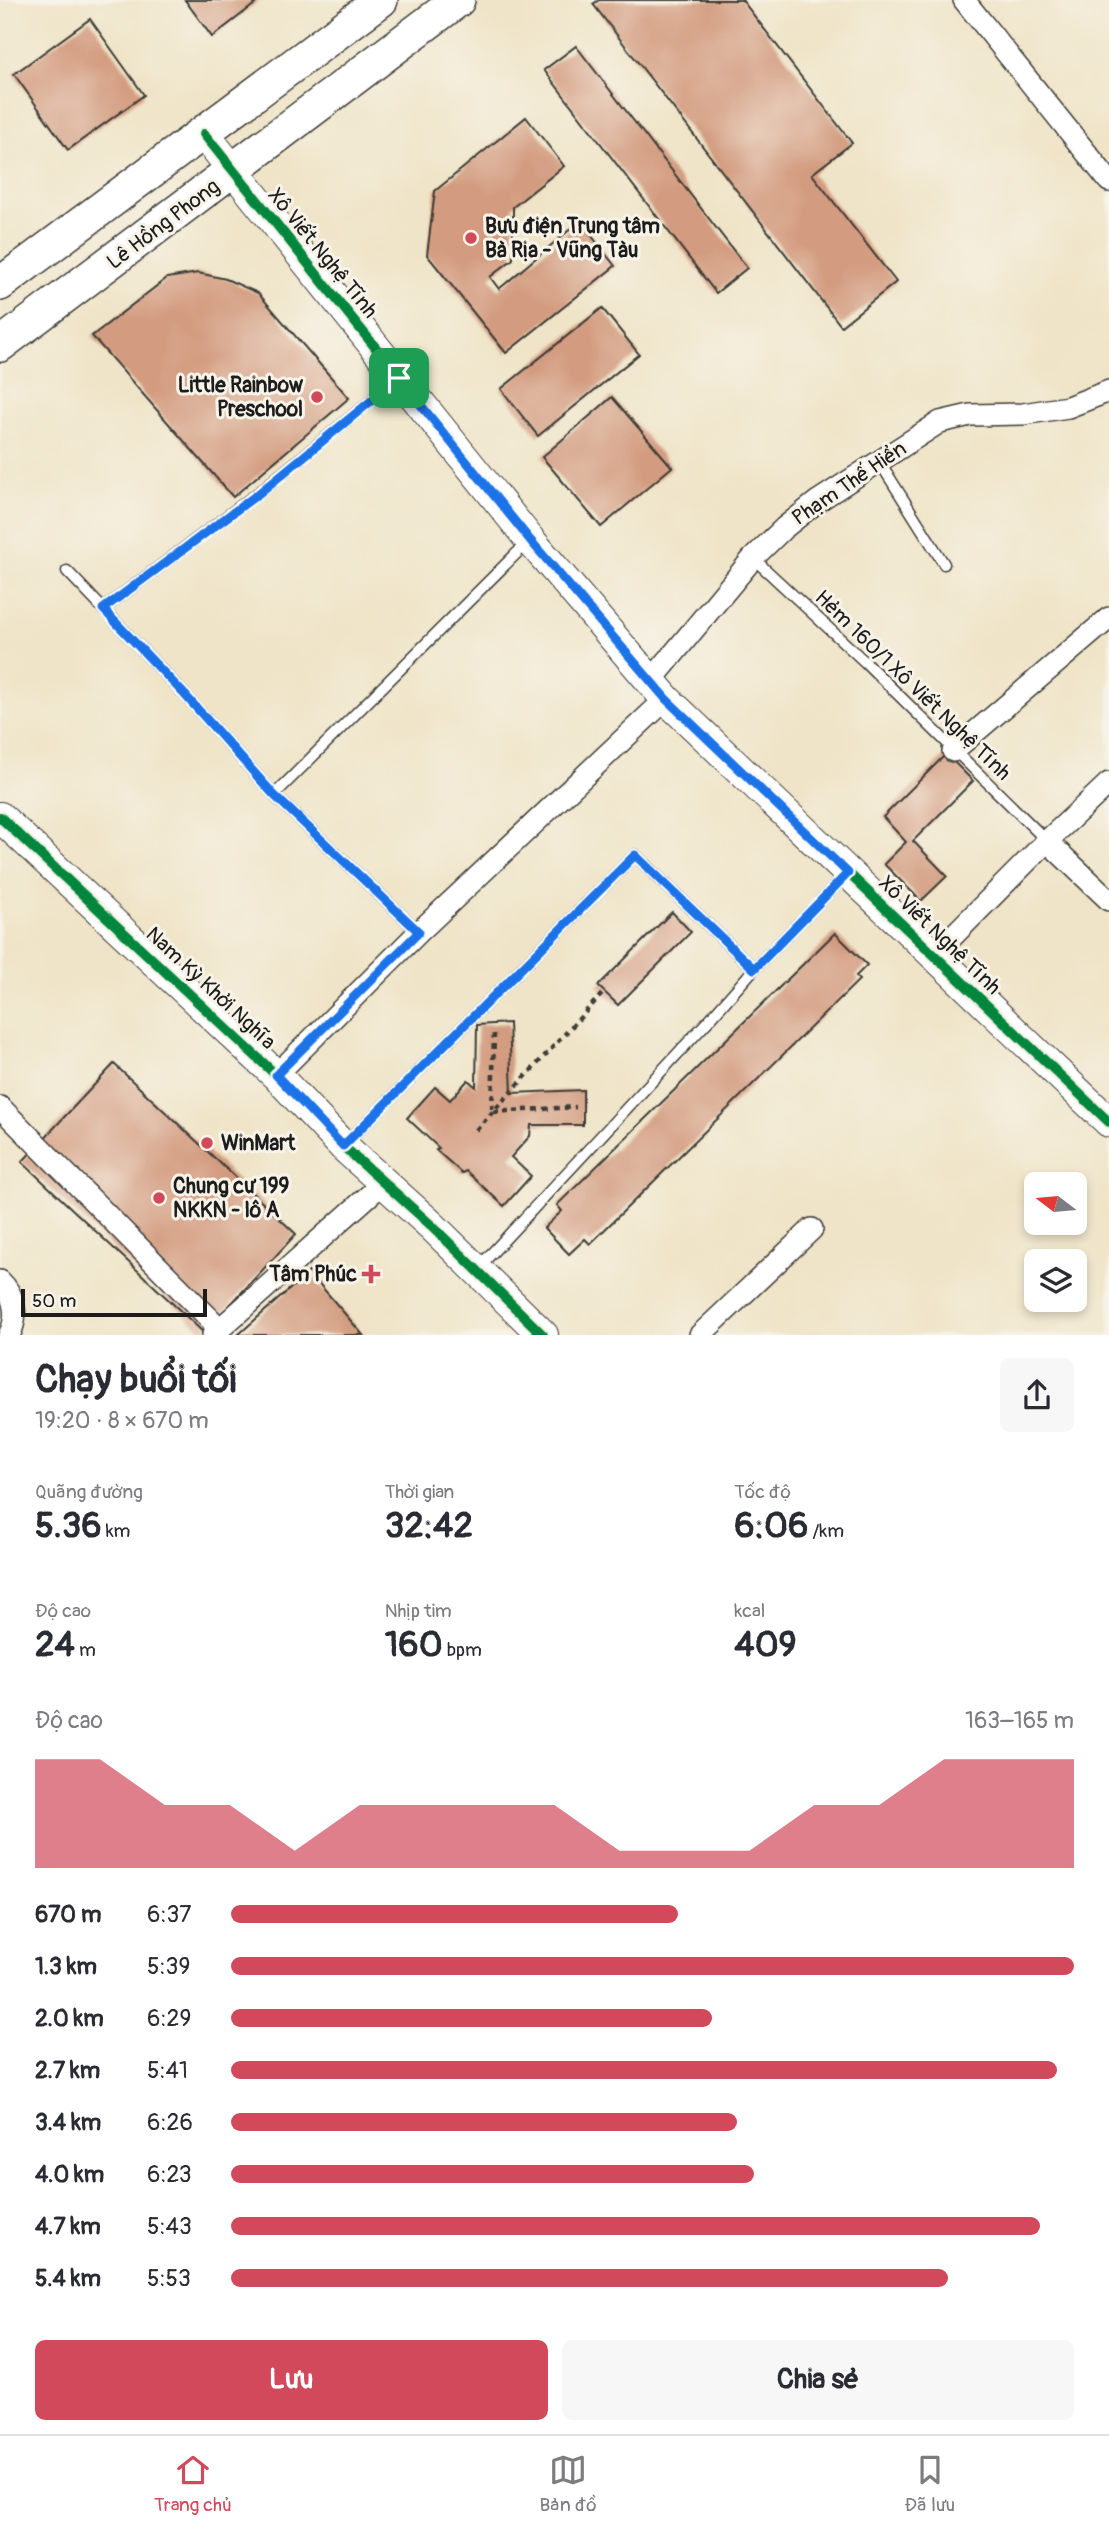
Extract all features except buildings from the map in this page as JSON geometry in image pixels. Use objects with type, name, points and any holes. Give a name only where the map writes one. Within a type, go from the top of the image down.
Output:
[{"type":"main road","points":[[0,284],[381,0]]},
{"type":"main road","name":"Lê Hồng Phong","points":[[0,345],[458,0]]},
{"type":"street","points":[[964,0],[1109,181]]},
{"type":"street","name":"Xô Viết Nghệ Tĩnh","points":[[204,134],[530,540],[658,690],[933,956],[1105,1112]]},
{"type":"street","name":"Phạm Thế Hiển","points":[[276,1075],[658,690],[753,558],[818,500],[940,422],[970,415],[1023,414],[1068,407],[1109,391]]},
{"type":"street","points":[[953,751],[1109,618]]},
{"type":"street","points":[[933,956],[1046,841],[1109,783]]},
{"type":"street","name":"Nam Kỳ Khởi Nghĩa","points":[[0,817],[276,1075],[343,1146],[543,1335]]},
{"type":"street","points":[[1046,841],[1109,900]]},
{"type":"street","points":[[0,1107],[217,1332],[383,1183]]},
{"type":"street","points":[[700,1335],[812,1229]]},
{"type":"street","points":[[0,1281],[13,1301],[16,1320],[9,1335]]},
{"type":"lane","points":[[103,609],[258,494],[399,378]]},
{"type":"lane","points":[[878,461],[944,564]]},
{"type":"lane","points":[[274,795],[530,540]]},
{"type":"lane","name":"Hẻm 160/1 Xô Viết Nghệ Tĩnh","points":[[753,558],[865,662],[1046,841]]},
{"type":"lane","points":[[68,571],[185,695],[274,795],[419,932]]},
{"type":"lane","points":[[343,1146],[635,855],[754,969]]},
{"type":"lane","points":[[476,1271],[754,969],[848,873]]},
{"type":"path","points":[[476,1129],[602,994]]},
{"type":"path","points":[[492,1112],[494,1034]]},
{"type":"path","points":[[492,1112],[576,1107]]},
{"type":"cycle path","points":[[204,134],[530,540],[666,699],[1109,1122]]},
{"type":"cycle path","points":[[0,817],[276,1075],[343,1146],[432,1226],[543,1335]]},
{"type":"place","name":"Bưu điện Trung tâm Bà Rịa - Vũng Tàu","points":[[471,238]]},
{"type":"place","name":"Little Rainbow Preschool","points":[[317,397]]},
{"type":"place","name":"WinMart","points":[[207,1143]]},
{"type":"place","name":"Chung cư 199 NKKN - lô A","points":[[159,1198]]},
{"type":"place","name":"Tâm Phúc","points":[[371,1274]]},
{"type":"route","points":[[399,378],[530,540],[666,699],[848,873],[754,969],[635,855],[343,1146],[276,1075],[419,932],[274,795],[185,695],[103,609],[258,494],[399,378]]}]
